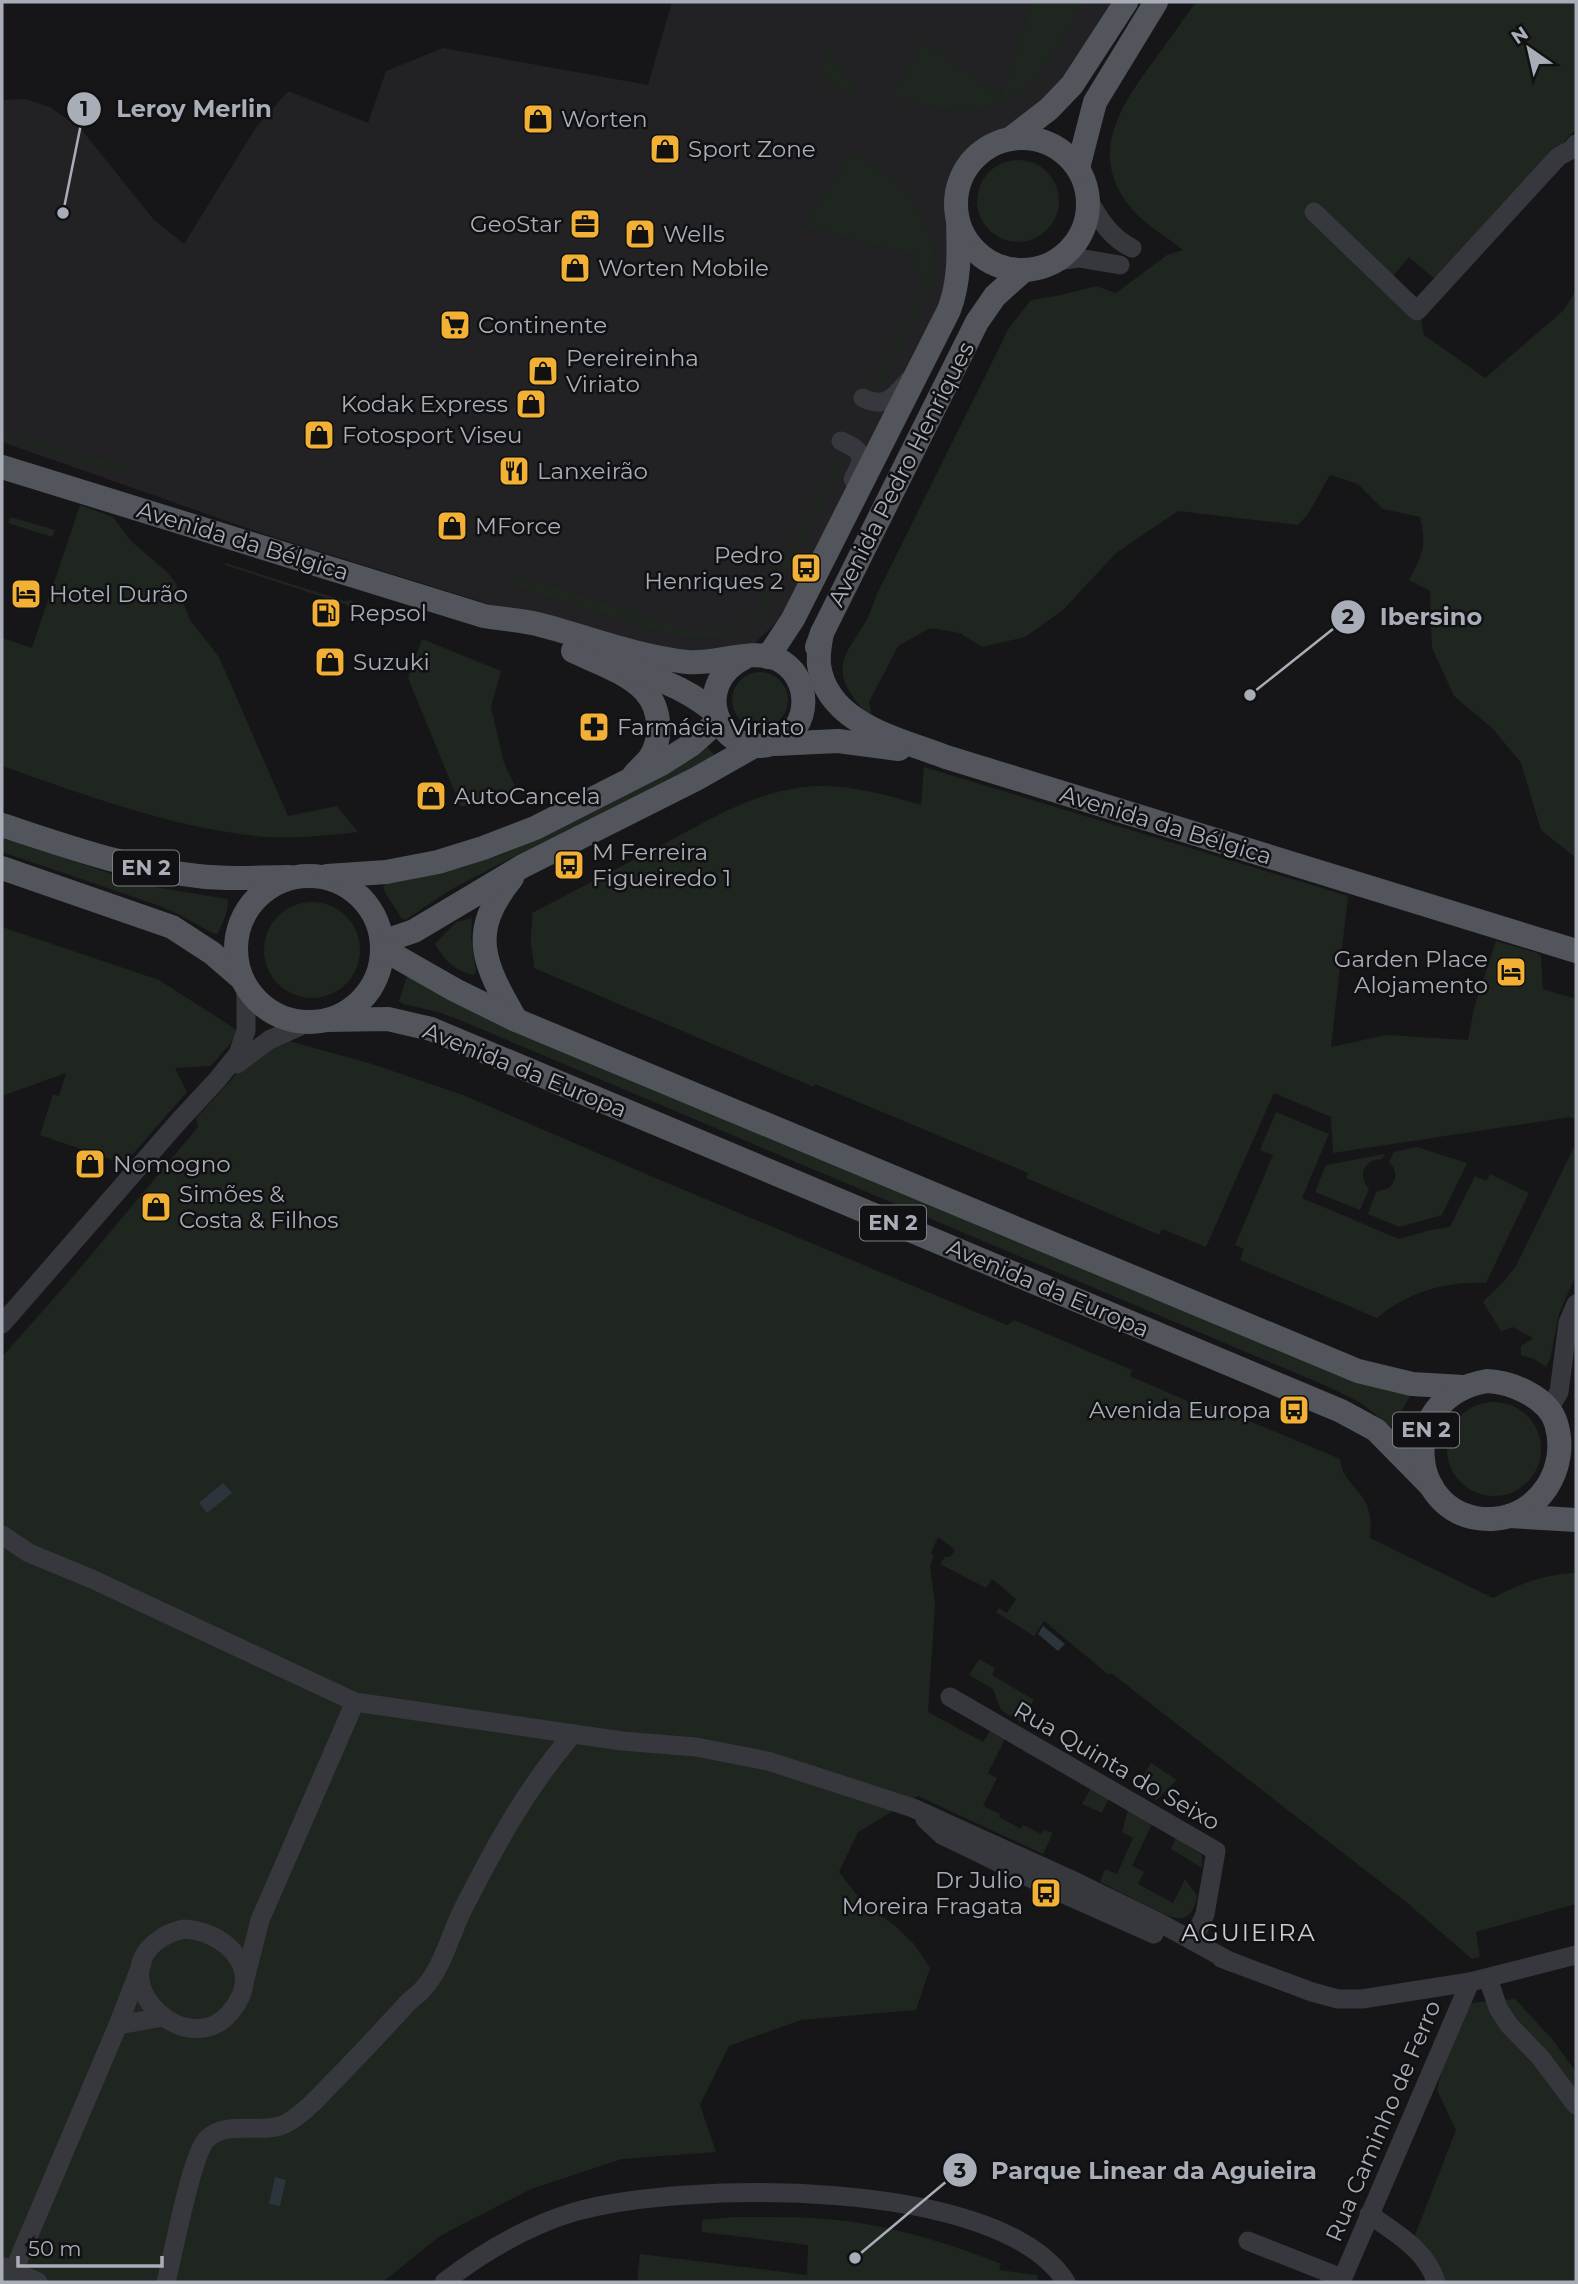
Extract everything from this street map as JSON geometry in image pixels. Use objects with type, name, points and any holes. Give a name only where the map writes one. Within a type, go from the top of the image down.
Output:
[{"type":"main road","points":[[1010,139],[1049,109],[1072,85],[1126,2]]},
{"type":"main road","points":[[1078,168],[1095,102],[1156,2]]},
{"type":"main road","points":[[1030,138],[1049,143],[1065,153],[1078,168],[1086,184],[1089,201],[1087,219],[1071,250],[1057,261],[1041,268],[1023,271],[1002,268],[982,258],[967,242],[958,222],[956,200],[961,179],[972,160],[990,146],[1010,139],[1030,138]]},
{"type":"main road","name":"Avenida Pedro Henriques","points":[[757,657],[793,619],[950,310],[956,290],[960,258],[958,222]]},
{"type":"main road","name":"Avenida Pedro Henriques","points":[[803,695],[822,632],[977,322],[995,296],[1023,271]]},
{"type":"main road","name":"Avenida da Bélgica","points":[[2,467],[484,617],[535,624],[628,652],[663,659],[699,663],[757,657]]},
{"type":"main road","name":"Avenida da Bélgica","points":[[484,617],[505,630],[668,682],[703,702],[734,738],[760,745]]},
{"type":"main road","name":"Avenida da Bélgica","points":[[822,632],[818,657],[824,683],[832,698],[845,712],[863,724],[946,757],[1576,951]]},
{"type":"main road","name":"Avenida da Bélgica","points":[[573,651],[624,676],[645,691],[654,705],[659,722],[657,742],[650,757],[624,784]]},
{"type":"main road","points":[[244,982],[236,957],[237,934],[244,914],[258,897],[276,884],[308,876],[386,873],[438,862],[535,828],[682,752],[718,717],[714,700],[716,686],[733,663],[757,657],[787,664],[796,675],[803,695],[802,713],[797,726],[788,735],[777,742],[760,745],[523,866],[414,931],[382,945],[379,972],[367,994],[350,1010],[317,1022]]},
{"type":"main road","points":[[803,695],[866,732],[946,757]]},
{"type":"main road","points":[[760,745],[838,741],[946,757]]},
{"type":"main road","name":"EN 2","points":[[2,825],[97,857],[160,871],[201,877],[308,876],[339,882],[357,893],[370,909],[379,928],[382,945]]},
{"type":"main road","points":[[516,1020],[491,974],[486,957],[485,935],[488,915],[494,902],[523,866]]},
{"type":"main road","name":"EN 2","points":[[2,868],[172,927],[212,953],[244,982],[252,996],[267,1010],[286,1019],[317,1022]]},
{"type":"main road","name":"Avenida da Europa","points":[[382,945],[455,990],[516,1020],[1358,1371],[1412,1384],[1463,1387]]},
{"type":"main road","name":"Avenida da Europa","points":[[317,1022],[388,1018],[431,1030],[1341,1411],[1376,1430],[1432,1487]]},
{"type":"main road","name":"EN 2","points":[[1552,1416],[1559,1457],[1553,1477],[1542,1495],[1527,1508],[1491,1519],[1473,1517],[1450,1505],[1432,1487],[1423,1465],[1422,1441],[1429,1419],[1443,1400],[1463,1387],[1487,1381],[1512,1385],[1535,1397],[1576,1441]]},
{"type":"main road","name":"EN 2","points":[[1508,1516],[1576,1520]]},
{"type":"street","points":[[1314,212],[1417,311],[1558,157],[1576,144]]},
{"type":"street","points":[[1089,201],[1113,235],[1132,248]]},
{"type":"street","points":[[1057,261],[1079,258],[1120,265]]},
{"type":"street","points":[[863,398],[879,403],[895,396],[921,366]]},
{"type":"street","name":"Avenida Pedro Henriques","points":[[830,547],[830,523],[862,462],[859,451],[841,441]]},
{"type":"street","points":[[2,1324],[237,1054],[245,1037],[247,1022],[244,982]]},
{"type":"street","points":[[217,1080],[258,1046],[279,1034],[317,1022]]},
{"type":"street","points":[[1552,1416],[1559,1392],[1568,1323],[1576,1304]]},
{"type":"street","points":[[2,1535],[29,1553],[92,1578],[355,1702],[573,1734],[696,1747],[768,1761],[914,1808],[1076,1882],[1231,1962]]},
{"type":"street","name":"Rua Quinta do Seixo","points":[[950,1697],[1216,1851],[1205,1914],[1193,1941]]},
{"type":"street","points":[[142,1963],[140,1981],[144,1995],[152,2008],[163,2017],[192,2029],[223,2021],[242,1995],[260,1920],[355,1702]]},
{"type":"street","points":[[166,2282],[192,2174],[198,2153],[206,2140],[217,2132],[276,2129],[290,2121],[312,2103],[383,2031],[405,2004],[421,1992],[440,1966],[464,1908],[511,1816],[546,1765],[573,1734]]},
{"type":"street","points":[[914,1808],[942,1835],[1131,1924],[1312,1992],[1338,1998],[1362,1999],[1479,1980],[1576,1955]]},
{"type":"street","points":[[222,1941],[242,1936],[260,1920]]},
{"type":"street","points":[[38,2282],[8,2274],[151,1947],[163,1936],[183,1929],[196,1929],[222,1941],[241,1965],[245,1979]]},
{"type":"street","points":[[1479,1980],[1509,2025],[1540,2057],[1576,2105]]},
{"type":"street","name":"Rua Caminho de Ferro","points":[[1342,2281],[1369,2214],[1479,1980]]},
{"type":"street","points":[[118,2025],[163,2017]]},
{"type":"street","points":[[444,2282],[472,2260],[519,2235],[573,2212],[650,2197],[736,2191],[792,2192],[878,2200],[943,2212],[994,2229],[1038,2252],[1066,2282]]},
{"type":"street","points":[[1369,2214],[1418,2251],[1430,2266],[1436,2282]]},
{"type":"street","points":[[1248,2241],[1342,2281]]},
{"type":"shaded area","points":[[672,2],[1124,2],[1049,109],[1010,139],[958,173],[967,242],[948,309],[787,612],[753,645],[699,657],[629,648],[261,533],[2,442],[2,100],[25,99],[50,107],[81,129],[154,220],[184,244],[255,129],[288,91],[368,123],[386,71],[443,48],[648,85]]},
{"type":"shaded area","points":[[1032,2],[1086,2],[1048,61],[1035,78],[1019,92],[985,108],[967,110],[930,107],[892,94],[924,42],[1002,96]]},
{"type":"shaded area","points":[[1196,2],[1576,2],[1576,129],[1436,280],[1409,257],[1392,277],[1418,300],[1424,335],[1485,378],[1564,310],[1576,290],[1576,858],[1541,830],[1521,763],[1493,729],[1454,696],[1432,648],[1430,591],[1409,580],[1422,550],[1420,517],[1383,509],[1358,484],[1330,475],[1308,514],[1298,525],[1178,511],[1116,553],[1063,610],[1025,637],[982,647],[960,633],[930,628],[898,646],[869,702],[872,718],[858,704],[845,683],[843,663],[850,646],[867,619],[1009,328],[1031,300],[1096,286],[1116,293],[1167,255],[1183,250],[1132,209],[1118,189],[1111,170],[1110,150],[1114,131],[1131,94]]},
{"type":"shaded area","points":[[828,51],[865,98],[841,91],[825,82],[824,75],[819,72]]},
{"type":"shaded area","points":[[853,153],[893,180],[912,199],[926,226],[935,262],[934,281],[876,391],[873,389],[874,384],[925,281],[922,274],[912,270],[916,255],[803,226]]},
{"type":"shaded area","points":[[1010,160],[1026,160],[1041,167],[1052,178],[1059,193],[1056,217],[1047,230],[1026,242],[1010,242],[995,235],[984,224],[977,209],[977,193],[984,178],[995,167]]},
{"type":"shaded area","points":[[2,432],[129,468],[126,474],[2,435]]},
{"type":"shaded area","points":[[843,455],[846,456],[763,611],[751,623],[733,632],[698,638],[664,633],[508,584],[511,574],[697,632],[715,631],[740,624],[760,607]]},
{"type":"shaded area","points":[[80,505],[113,517],[131,541],[168,573],[176,584],[190,620],[219,657],[288,816],[337,806],[358,832],[267,837],[200,827],[132,810],[2,766],[2,638],[32,648]]},
{"type":"shaded area","points":[[10,517],[55,530],[52,537],[8,523]]},
{"type":"shaded area","points":[[225,563],[345,601],[351,600],[355,604],[349,607]]},
{"type":"shaded area","points":[[422,639],[501,671],[491,707],[504,763],[517,790],[461,807],[408,678]]},
{"type":"shaded area","points":[[760,672],[771,674],[780,680],[786,689],[786,711],[780,720],[771,726],[760,728],[749,726],[740,720],[734,711],[732,700],[734,689],[740,680],[749,674]]},
{"type":"shaded area","points":[[707,747],[714,754],[709,759],[452,889],[405,920],[401,918],[384,890],[383,886],[386,884],[461,868],[506,853],[696,757]]},
{"type":"shaded area","points":[[924,767],[1348,896],[1331,1047],[1386,1035],[1468,1040],[1474,1008],[1496,941],[1537,953],[1541,956],[1543,989],[1576,999],[1576,1119],[1570,1117],[1333,1153],[1331,1117],[1274,1093],[1206,1247],[1162,1229],[1159,1235],[1026,1178],[1028,1173],[815,1084],[814,1087],[534,968],[532,913],[719,815],[775,793],[817,786],[857,789],[921,805]]},
{"type":"shaded area","points":[[2,837],[144,885],[227,899],[225,917],[217,934],[212,933],[157,905],[2,852]]},
{"type":"shaded area","points":[[312,902],[330,905],[346,916],[357,932],[360,950],[357,968],[346,984],[330,995],[312,998],[294,995],[278,984],[267,968],[264,950],[267,932],[278,916],[294,905]]},
{"type":"shaded area","points":[[472,918],[471,938],[476,972],[473,975],[451,964],[435,944],[456,922]]},
{"type":"shaded area","points":[[2,927],[159,980],[240,1032],[211,1066],[175,1068],[187,1092],[124,1164],[40,1135],[53,1094],[59,1096],[66,1073],[2,1096]]},
{"type":"shaded area","points":[[409,970],[1410,1396],[1400,1414],[1398,1427],[1395,1430],[1361,1403],[1329,1387],[457,1019],[403,1004],[399,1001]]},
{"type":"shaded area","points":[[285,1040],[369,1063],[463,1095],[1007,1325],[1014,1320],[1132,1370],[1130,1376],[1192,1403],[1195,1398],[1340,1459],[1342,1470],[1364,1499],[1368,1509],[1370,1538],[1493,1598],[1533,1580],[1576,1573],[1576,1904],[1476,1932],[1480,1957],[1472,1959],[1405,1901],[1111,1673],[1109,1675],[1044,1621],[1034,1636],[996,1612],[999,1608],[1007,1613],[1016,1599],[992,1579],[986,1588],[940,1564],[955,1550],[938,1537],[931,1553],[934,1556],[930,1565],[935,1605],[928,1712],[983,1742],[990,1731],[1005,1739],[988,1773],[997,1778],[983,1806],[1021,1829],[1023,1825],[1041,1834],[1044,1830],[1053,1833],[1043,1854],[918,1796],[858,1832],[839,1872],[861,1900],[914,1944],[930,1968],[916,2010],[801,2020],[729,2046],[700,2105],[716,2152],[622,2159],[531,2189],[440,2236],[383,2282],[2,2282],[2,1357],[198,1127],[196,1118],[254,1055]]},
{"type":"shaded area","points":[[1276,1112],[1329,1134],[1302,1198],[1399,1239],[1450,1227],[1475,1176],[1486,1181],[1490,1174],[1529,1193],[1486,1283],[1456,1284],[1428,1290],[1401,1301],[1377,1318],[1240,1260],[1244,1249],[1235,1245],[1273,1155],[1260,1150]]},
{"type":"shaded area","points":[[1576,1143],[1576,1275],[1559,1314],[1550,1360],[1546,1367],[1521,1355],[1521,1346],[1533,1338],[1513,1327],[1501,1331],[1483,1302],[1516,1266]]},
{"type":"shaded area","points":[[1417,1147],[1467,1163],[1442,1215],[1399,1227],[1368,1214],[1376,1192],[1389,1188],[1394,1182],[1395,1172],[1389,1162],[1394,1152]]},
{"type":"shaded area","points":[[1385,1154],[1382,1159],[1371,1162],[1364,1169],[1363,1178],[1369,1189],[1360,1210],[1315,1192],[1326,1165]]},
{"type":"shaded area","points":[[1494,1402],[1512,1406],[1527,1416],[1537,1431],[1541,1449],[1537,1467],[1527,1482],[1512,1492],[1494,1496],[1476,1492],[1461,1482],[1451,1467],[1447,1449],[1451,1431],[1461,1416],[1476,1406]]},
{"type":"shaded area","points":[[223,1483],[232,1493],[207,1513],[199,1503]]},
{"type":"shaded area","points":[[1043,1626],[1065,1644],[1058,1651],[1038,1634]]},
{"type":"shaded area","points":[[979,1659],[995,1668],[992,1675],[1034,1700],[1021,1722],[1001,1710],[993,1689],[969,1675]]},
{"type":"shaded area","points":[[1151,1763],[1177,1780],[1155,1801],[1151,1782],[1142,1777]]},
{"type":"shaded area","points":[[1091,1788],[1109,1798],[1102,1813],[1082,1804]]},
{"type":"shaded area","points":[[1128,1810],[1152,1824],[1132,1866],[1144,1872],[1138,1884],[1173,1903],[1185,1879],[1197,1896],[1194,1908],[1186,1917],[1177,1918],[1162,1913],[1100,1882],[1105,1869],[1117,1874],[1133,1838],[1122,1832]]},
{"type":"shaded area","points":[[1176,1838],[1202,1855],[1202,1868],[1171,1849]]},
{"type":"shaded area","points":[[1515,1999],[1552,2039],[1576,2072],[1576,2282],[1436,2282],[1411,2245],[1456,2130],[1437,2090],[1444,2062],[1470,2003]]},
{"type":"shaded area","points":[[275,2177],[286,2180],[280,2206],[269,2204]]},
{"type":"shaded area","points":[[734,2217],[818,2218],[886,2228],[944,2243],[1001,2264],[999,2270],[1037,2275],[1039,2282],[637,2282],[640,2254],[807,2275],[808,2245],[702,2232],[702,2220]]},
{"type":"place","name":"Worten","points":[[538,119]]},
{"type":"place","name":"Sport Zone","points":[[665,149]]},
{"type":"place","name":"Leroy Merlin","points":[[63,213]]},
{"type":"place","name":"GeoStar","points":[[585,224]]},
{"type":"place","name":"Wells","points":[[640,234]]},
{"type":"place","name":"Worten Mobile","points":[[575,268]]},
{"type":"place","name":"Continente","points":[[455,325]]},
{"type":"place","name":"Pereireinha Viriato","points":[[543,371]]},
{"type":"place","name":"Kodak Express","points":[[531,404]]},
{"type":"place","name":"Fotosport Viseu","points":[[319,435]]},
{"type":"place","name":"Lanxeirão","points":[[514,471]]},
{"type":"place","name":"MForce","points":[[452,526]]},
{"type":"place","name":"Pedro Henriques 2","points":[[806,568]]},
{"type":"place","name":"Hotel Durão","points":[[26,594]]},
{"type":"place","name":"Repsol","points":[[326,613]]},
{"type":"place","name":"Suzuki","points":[[330,662]]},
{"type":"place","name":"Ibersino","points":[[1250,695]]},
{"type":"place","name":"Farmácia Viriato","points":[[594,727]]},
{"type":"place","name":"AutoCancela","points":[[431,796]]},
{"type":"place","name":"M Ferreira Figueiredo 1","points":[[569,865]]},
{"type":"place","name":"Garden Place Alojamento","points":[[1511,972]]},
{"type":"place","name":"Nomogno","points":[[90,1164]]},
{"type":"place","name":"Simões & Costa & Filhos","points":[[156,1207]]},
{"type":"place","name":"Avenida Europa","points":[[1294,1410]]},
{"type":"place","name":"Dr Julio Moreira Fragata","points":[[1046,1893]]},
{"type":"place","name":"Parque Linear da Aguieira","points":[[855,2258]]},
{"type":"district","name":"AGUIEIRA","points":[[1249,1933]]}]
